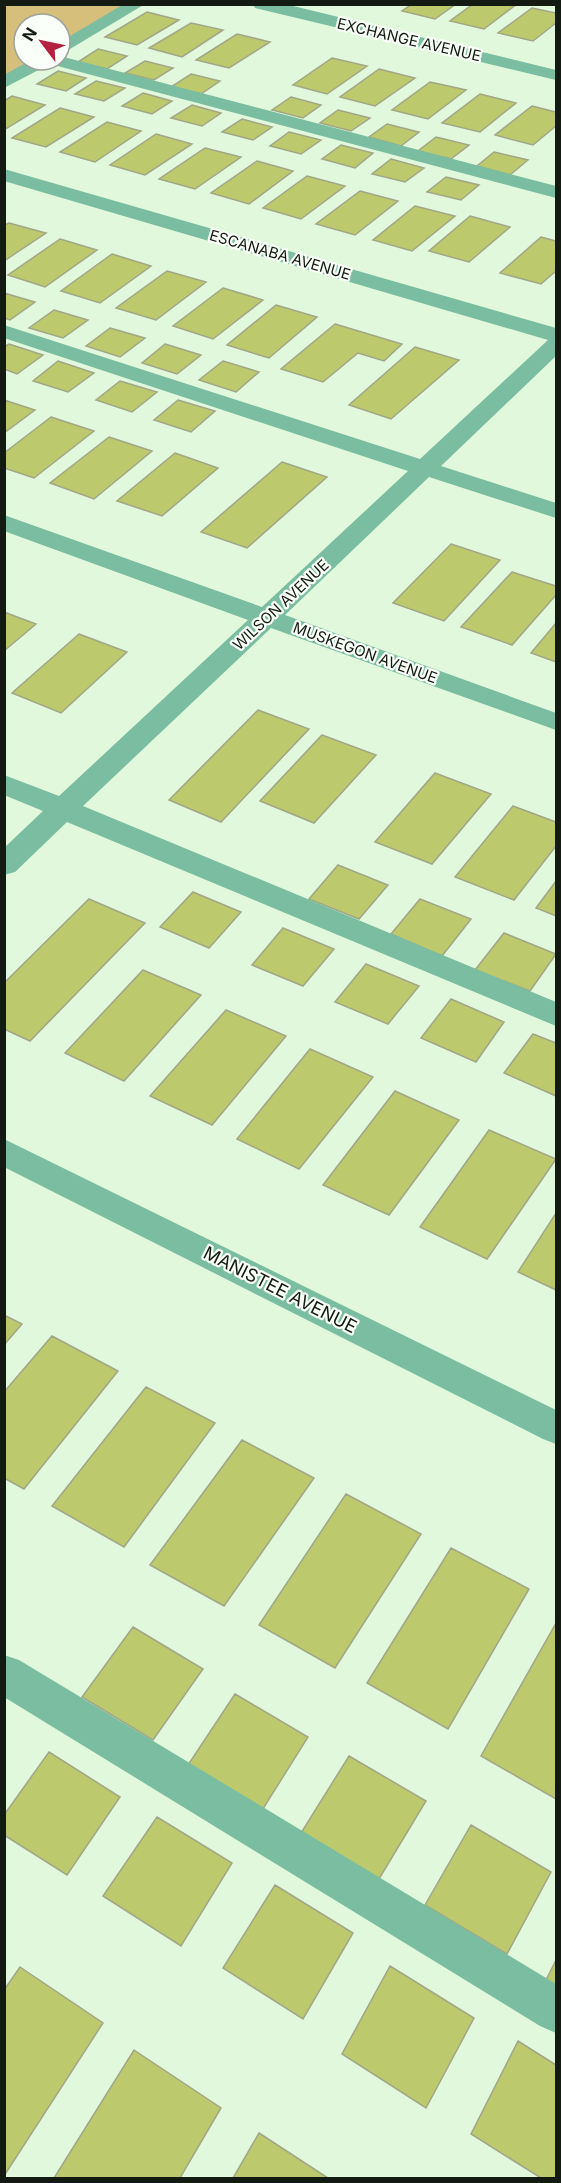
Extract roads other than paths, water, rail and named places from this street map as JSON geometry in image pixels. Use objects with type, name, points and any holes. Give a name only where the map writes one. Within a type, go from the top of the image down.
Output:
[{"type":"street","points":[[72,43],[137,4]]},
{"type":"street","name":"EXCHANGE AVENUE","points":[[261,4],[556,75]]},
{"type":"street","points":[[72,64],[556,192]]},
{"type":"street","points":[[4,83],[23,72]]},
{"type":"street","name":"ESCANABA AVENUE","points":[[4,175],[556,335]]},
{"type":"street","points":[[4,331],[556,511]]},
{"type":"street","name":"WILSON AVENUE","points":[[4,865],[556,345]]},
{"type":"street","name":"MUSKEGON AVENUE","points":[[4,522],[556,722]]},
{"type":"street","points":[[4,784],[556,1015]]},
{"type":"street","name":"MANISTEE AVENUE","points":[[4,1152],[556,1428]]},
{"type":"street","points":[[4,1674],[556,2010]]}]
